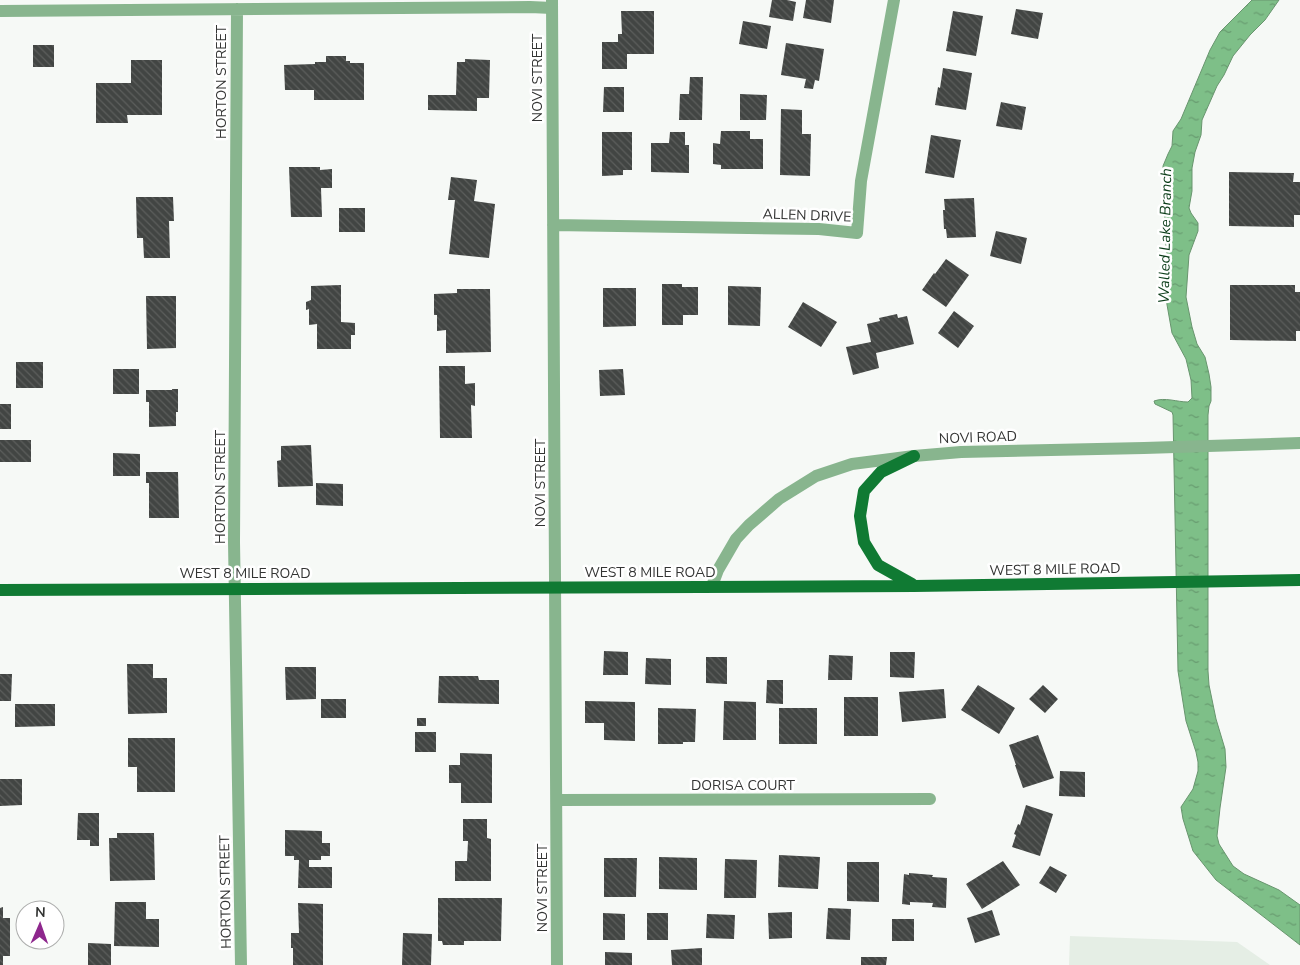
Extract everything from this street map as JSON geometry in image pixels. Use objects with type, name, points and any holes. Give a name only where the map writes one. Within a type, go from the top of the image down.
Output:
[{"type":"main road","points":[[914,456],[881,472],[864,491],[860,516],[864,542],[878,565],[914,586]]},
{"type":"main road","name":"WEST 8 MILE ROAD","points":[[0,590],[914,586],[1300,580]]},
{"type":"street","name":"ALLEN DRIVE","points":[[553,225],[818,229],[857,234],[861,180],[894,0]]},
{"type":"street","name":"NOVI STREET","points":[[552,4],[557,965]]},
{"type":"street","points":[[0,11],[520,7],[552,4]]},
{"type":"street","name":"HORTON STREET","points":[[237,9],[235,588],[241,965]]},
{"type":"street","name":"NOVI ROAD","points":[[712,586],[718,570],[736,539],[779,499],[816,476],[852,464],[961,452],[1300,443]]},
{"type":"street","name":"DORISA COURT","points":[[557,800],[930,799]]},
{"type":"shaded area","points":[[1070,936],[1237,942],[1270,965],[1069,965]]},
{"type":"water","name":"Walled Lake Branch","points":[[1252,0],[1279,0],[1265,20],[1233,56],[1202,120],[1201,135],[1192,168],[1192,191],[1189,208],[1198,223],[1198,231],[1189,255],[1186,297],[1197,344],[1205,357],[1211,387],[1208,415],[1208,671],[1216,719],[1225,749],[1226,767],[1217,836],[1219,844],[1233,866],[1244,874],[1279,890],[1300,905],[1300,945],[1216,880],[1193,851],[1183,819],[1181,807],[1193,789],[1198,771],[1198,762],[1186,721],[1178,671],[1173,415],[1172,412],[1155,404],[1154,401],[1188,402],[1192,398],[1191,380],[1186,359],[1172,333],[1166,299],[1168,262],[1165,236],[1163,166],[1172,146],[1173,131],[1181,119],[1210,50],[1220,32]]},
{"type":"building","points":[[772,0],[796,2],[793,21],[769,17]]},
{"type":"building","points":[[806,0],[834,0],[831,23],[803,18]]},
{"type":"building","points":[[1016,9],[1043,13],[1038,39],[1011,34]]},
{"type":"building","points":[[621,11],[654,11],[654,54],[627,54],[627,69],[602,69],[602,42],[618,42],[618,34],[622,34]]},
{"type":"building","points":[[953,11],[983,16],[976,56],[946,51]]},
{"type":"building","points":[[743,21],[771,26],[767,49],[739,44]]},
{"type":"building","points":[[786,43],[824,49],[819,81],[815,80],[813,89],[804,88],[806,79],[781,75]]},
{"type":"building","points":[[33,45],[54,45],[54,67],[33,67]]},
{"type":"building","points":[[326,56],[346,56],[346,61],[350,61],[350,63],[364,63],[364,100],[314,100],[314,90],[285,90],[284,65],[326,62]]},
{"type":"building","points":[[465,59],[490,60],[489,98],[477,98],[477,111],[428,110],[428,95],[456,95],[457,62],[465,62]]},
{"type":"building","points":[[131,60],[162,60],[162,115],[127,115],[128,123],[96,123],[96,83],[131,83]]},
{"type":"building","points":[[943,68],[972,73],[966,110],[935,105]]},
{"type":"building","points":[[690,77],[703,77],[702,120],[679,120],[680,94],[689,94]]},
{"type":"building","points":[[604,87],[624,87],[624,112],[603,112]]},
{"type":"building","points":[[740,94],[767,95],[766,120],[740,120]]},
{"type":"building","points":[[1001,102],[1026,107],[1022,130],[996,126]]},
{"type":"building","points":[[781,109],[802,110],[802,134],[811,134],[810,176],[780,175]]},
{"type":"building","points":[[721,131],[750,131],[750,139],[763,139],[763,169],[721,169],[721,165],[713,164],[713,143],[720,144]]},
{"type":"building","points":[[602,132],[632,132],[632,170],[623,170],[623,175],[602,176]]},
{"type":"building","points":[[670,132],[685,132],[685,145],[689,145],[689,173],[651,172],[651,143],[669,143]]},
{"type":"building","points":[[931,135],[961,140],[954,178],[925,173]]},
{"type":"building","points":[[289,167],[320,167],[320,170],[332,169],[332,188],[321,188],[322,217],[291,217]]},
{"type":"building","points":[[1229,172],[1294,173],[1293,182],[1300,182],[1300,215],[1294,215],[1294,227],[1229,226]]},
{"type":"building","points":[[451,177],[477,180],[474,201],[495,204],[489,258],[449,254],[455,200],[448,200]]},
{"type":"building","points":[[136,197],[173,197],[174,221],[169,221],[170,258],[144,258],[143,238],[137,238]]},
{"type":"building","points":[[974,198],[976,237],[947,238],[946,229],[944,229],[944,199]]},
{"type":"building","points":[[339,208],[365,208],[365,232],[339,232]]},
{"type":"building","points":[[996,231],[1027,238],[1021,264],[990,256]]},
{"type":"building","points":[[946,259],[969,275],[946,307],[922,290]]},
{"type":"building","points":[[662,284],[682,284],[682,287],[698,287],[698,315],[683,315],[683,325],[662,325]]},
{"type":"building","points":[[341,285],[341,322],[355,323],[355,335],[351,335],[351,349],[317,349],[317,324],[309,325],[309,309],[306,310],[306,302],[311,300],[311,286]]},
{"type":"building","points":[[1230,285],[1295,285],[1295,292],[1300,292],[1300,331],[1296,331],[1296,341],[1230,340]]},
{"type":"building","points":[[728,286],[761,287],[760,326],[728,325]]},
{"type":"building","points":[[603,288],[636,288],[636,326],[603,327]]},
{"type":"building","points":[[457,289],[490,289],[491,352],[446,353],[446,330],[437,331],[437,315],[434,315],[434,294],[457,293]]},
{"type":"building","points":[[146,296],[176,296],[176,348],[147,349]]},
{"type":"building","points":[[803,302],[837,322],[821,347],[788,327]]},
{"type":"building","points":[[954,311],[974,326],[958,348],[938,333]]},
{"type":"building","points":[[897,314],[898,318],[907,316],[914,344],[876,353],[879,368],[853,375],[846,347],[871,342],[867,324],[880,321],[879,318]]},
{"type":"building","points":[[16,362],[43,362],[43,388],[16,388]]},
{"type":"building","points":[[439,366],[465,366],[465,384],[475,383],[475,406],[471,405],[472,438],[440,438]]},
{"type":"building","points":[[113,369],[139,369],[139,394],[113,394]]},
{"type":"building","points":[[623,369],[625,395],[600,396],[599,370]]},
{"type":"building","points":[[178,389],[176,426],[149,427],[149,402],[146,402],[146,390]]},
{"type":"building","points":[[0,404],[11,404],[11,429],[0,429]]},
{"type":"building","points":[[0,440],[31,440],[31,462],[0,462]]},
{"type":"building","points":[[311,445],[313,486],[278,487],[277,461],[281,460],[281,446]]},
{"type":"building","points":[[113,453],[140,454],[140,476],[113,476]]},
{"type":"building","points":[[146,472],[178,472],[179,518],[149,518],[149,483],[146,483]]},
{"type":"building","points":[[316,483],[343,484],[343,506],[316,505]]},
{"type":"building","points":[[604,651],[628,652],[628,675],[603,675]]},
{"type":"building","points":[[890,652],[915,652],[914,678],[890,677]]},
{"type":"building","points":[[829,655],[853,656],[852,680],[828,680]]},
{"type":"building","points":[[706,657],[727,657],[727,684],[706,683]]},
{"type":"building","points":[[646,658],[671,659],[671,685],[645,684]]},
{"type":"building","points":[[127,664],[153,664],[153,678],[167,678],[167,713],[128,714]]},
{"type":"building","points":[[285,667],[316,667],[316,699],[286,700]]},
{"type":"building","points":[[0,674],[12,674],[11,701],[0,701]]},
{"type":"building","points":[[439,676],[478,676],[479,680],[499,680],[499,704],[438,703]]},
{"type":"building","points":[[767,680],[783,680],[783,704],[766,703]]},
{"type":"building","points":[[978,685],[1015,708],[999,734],[961,710]]},
{"type":"building","points":[[1043,685],[1058,699],[1045,713],[1029,699]]},
{"type":"building","points":[[944,689],[946,718],[902,722],[899,692]]},
{"type":"building","points":[[844,697],[878,697],[878,736],[844,736]]},
{"type":"building","points":[[321,699],[346,699],[346,718],[321,718]]},
{"type":"building","points":[[585,701],[635,702],[635,741],[604,740],[604,723],[585,723]]},
{"type":"building","points":[[724,701],[756,702],[756,740],[723,740]]},
{"type":"building","points":[[15,704],[55,704],[55,726],[15,727]]},
{"type":"building","points":[[658,708],[696,709],[695,742],[658,744]]},
{"type":"building","points":[[779,708],[817,708],[817,744],[779,744]]},
{"type":"building","points":[[417,718],[426,718],[426,726],[417,726]]},
{"type":"building","points":[[415,732],[436,732],[436,752],[415,752]]},
{"type":"building","points":[[1038,735],[1054,778],[1023,788],[1009,745]]},
{"type":"building","points":[[128,738],[175,738],[175,792],[137,792],[137,767],[128,767]]},
{"type":"building","points":[[460,753],[492,754],[492,803],[461,803],[461,783],[449,783],[449,765],[460,765]]},
{"type":"building","points":[[1060,771],[1085,772],[1085,797],[1059,796]]},
{"type":"building","points":[[0,779],[22,779],[22,805],[0,806]]},
{"type":"building","points":[[1026,805],[1053,814],[1040,856],[1012,847],[1016,835],[1014,834],[1018,824],[1020,825]]},
{"type":"building","points":[[78,813],[99,813],[99,846],[90,846],[90,840],[77,840]]},
{"type":"building","points":[[463,819],[487,819],[487,838],[491,839],[491,881],[455,881],[455,861],[467,861],[468,841],[463,841]]},
{"type":"building","points":[[285,830],[322,831],[322,843],[330,843],[330,856],[321,856],[321,860],[309,860],[309,867],[332,867],[332,888],[298,888],[299,860],[294,860],[294,856],[285,856]]},
{"type":"building","points":[[117,833],[154,833],[155,880],[110,881],[109,838],[117,838]]},
{"type":"building","points":[[779,855],[820,857],[818,889],[778,887]]},
{"type":"building","points":[[659,857],[697,858],[697,890],[659,889]]},
{"type":"building","points":[[604,858],[637,858],[636,897],[604,897]]},
{"type":"building","points":[[725,859],[757,860],[756,898],[724,898]]},
{"type":"building","points":[[1003,861],[1020,885],[982,909],[966,884]]},
{"type":"building","points":[[847,862],[879,862],[879,902],[847,901]]},
{"type":"building","points":[[1050,866],[1067,875],[1056,893],[1039,883]]},
{"type":"building","points":[[909,873],[947,878],[946,908],[932,907],[933,903],[910,902],[910,905],[902,904],[904,874],[909,875]]},
{"type":"building","points":[[438,898],[502,898],[501,941],[464,941],[464,945],[443,945],[442,941],[438,941]]},
{"type":"building","points":[[115,902],[146,902],[146,919],[159,919],[159,947],[114,946]]},
{"type":"building","points":[[298,903],[323,904],[323,965],[293,965],[291,933],[299,933]]},
{"type":"building","points":[[3,907],[3,918],[10,918],[10,956],[3,956],[3,965],[0,965],[0,908]]},
{"type":"building","points":[[828,908],[851,909],[850,940],[826,939]]},
{"type":"building","points":[[992,910],[1000,935],[975,943],[967,918]]},
{"type":"building","points":[[792,912],[792,938],[769,939],[768,913]]},
{"type":"building","points":[[603,913],[625,914],[625,940],[603,940]]},
{"type":"building","points":[[647,913],[668,913],[668,940],[647,940]]},
{"type":"building","points":[[707,914],[735,915],[734,939],[706,938]]},
{"type":"building","points":[[892,919],[914,919],[914,941],[892,941]]},
{"type":"building","points":[[403,933],[432,934],[431,965],[402,965]]},
{"type":"building","points":[[88,943],[111,944],[111,965],[88,965]]},
{"type":"building","points":[[702,948],[702,965],[672,965],[671,950]]},
{"type":"building","points":[[605,952],[632,953],[632,965],[605,965]]},
{"type":"building","points":[[861,957],[887,957],[886,965],[861,965]]}]
